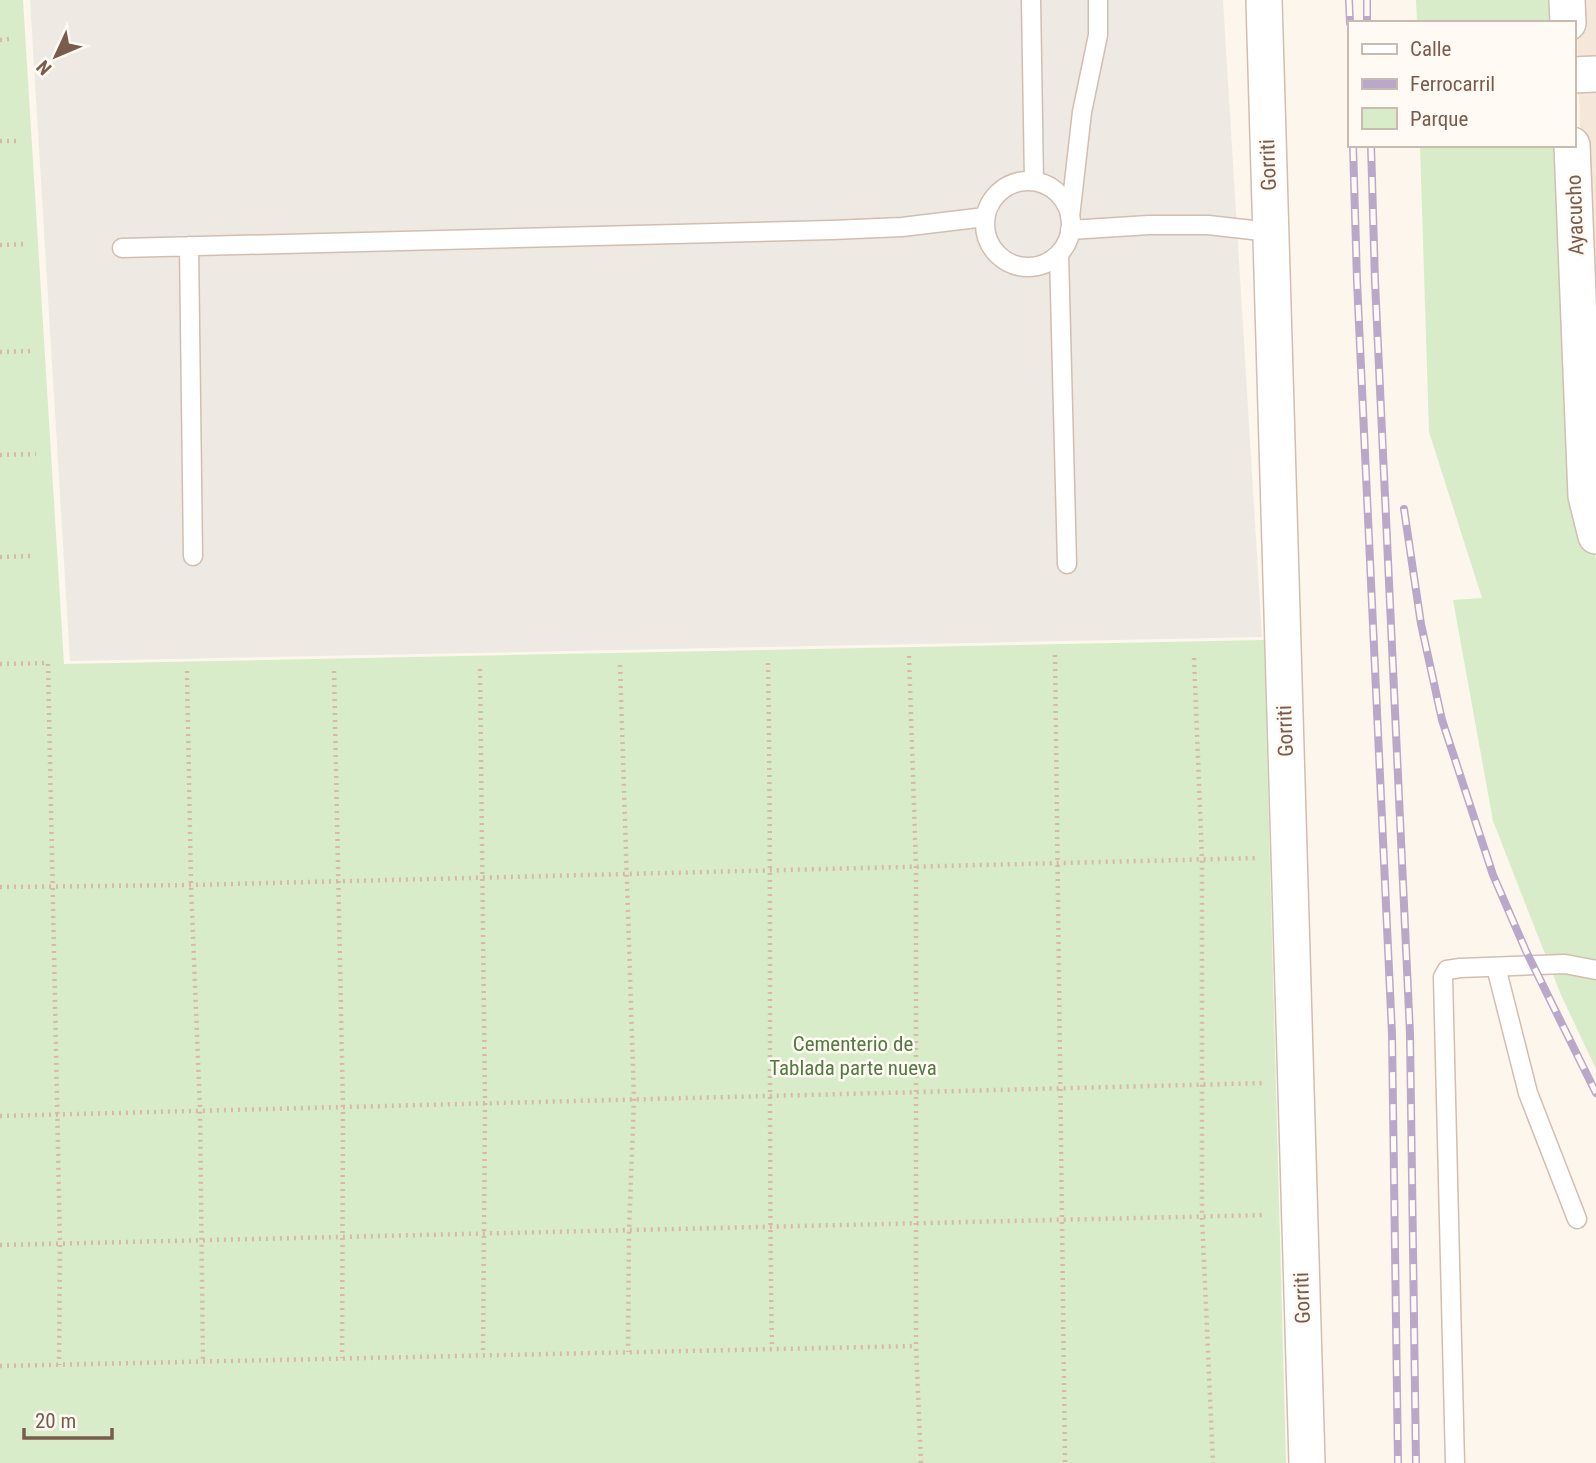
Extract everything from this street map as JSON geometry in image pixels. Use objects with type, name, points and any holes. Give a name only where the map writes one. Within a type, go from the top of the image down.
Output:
[{"type":"street","name":"Gorriti","points":[[1264,0],[1307,1463]]},
{"type":"street","points":[[1567,0],[1568,21]]},
{"type":"street","points":[[1575,75],[1596,74]]},
{"type":"street","name":"Ayacucho","points":[[1572,147],[1590,411],[1586,496],[1596,536]]},
{"type":"lane","points":[[1031,0],[1034,181]]},
{"type":"lane","points":[[1070,223],[1066,204],[1058,193],[1034,181],[1020,181],[997,194],[985,217],[990,244],[998,255],[1009,262],[1022,266],[1048,262],[1059,254],[1066,243],[1070,223],[1082,113],[1098,35],[1098,0]]},
{"type":"lane","points":[[122,248],[902,227],[985,217]]},
{"type":"lane","points":[[1070,223],[1209,225],[1270,232]]},
{"type":"lane","points":[[189,246],[193,556]]},
{"type":"lane","points":[[1059,254],[1067,564]]},
{"type":"lane","points":[[1455,1463],[1443,977],[1447,970],[1496,967],[1565,964],[1596,970]]},
{"type":"lane","points":[[1496,967],[1528,1093],[1577,1219]]},
{"type":"path","points":[[0,40],[9,39]]},
{"type":"path","points":[[0,141],[18,141]]},
{"type":"path","points":[[0,245],[26,244]]},
{"type":"path","points":[[0,352],[32,351]]},
{"type":"path","points":[[0,455],[36,454]]},
{"type":"path","points":[[0,557],[32,556]]},
{"type":"path","points":[[1055,655],[1065,1463]]},
{"type":"path","points":[[909,656],[916,866],[916,1346],[921,1463]]},
{"type":"path","points":[[1194,658],[1202,859],[1202,1217],[1213,1463]]},
{"type":"path","points":[[0,664],[48,663],[60,1365]]},
{"type":"path","points":[[768,663],[771,870],[769,1227],[772,1349]]},
{"type":"path","points":[[620,665],[634,1099],[628,1352]]},
{"type":"path","points":[[480,669],[485,1103],[483,1355]]},
{"type":"path","points":[[187,670],[191,885],[200,1110],[203,1362]]},
{"type":"path","points":[[334,671],[343,1108],[342,1359]]},
{"type":"path","points":[[0,887],[191,885],[1261,858]]},
{"type":"path","points":[[0,1116],[1265,1083]]},
{"type":"path","points":[[0,1245],[1264,1215]]},
{"type":"path","points":[[0,1366],[916,1346]]},
{"type":"shaded area","points":[[30,0],[1223,0],[1262,637],[70,661]]},
{"type":"shaded area","points":[[1576,0],[1596,0],[1596,503],[1591,480]]},
{"type":"green space","name":"Cementerio de Tablada parte nueva","points":[[0,0],[23,0],[64,664],[1264,640],[1286,1463],[0,1463]]},
{"type":"green space","points":[[1416,0],[1560,0],[1561,21],[1417,21]]},
{"type":"green space","points":[[1420,147],[1566,147],[1588,538],[1596,559],[1596,1069],[1561,995],[1493,821],[1453,600],[1482,598],[1429,432]]},
{"type":"railway","points":[[1349,0],[1350,21]]},
{"type":"railway","points":[[1367,0],[1367,21]]},
{"type":"railway","points":[[1353,147],[1392,1034],[1398,1463]]},
{"type":"railway","points":[[1371,147],[1410,1034],[1416,1463]]},
{"type":"railway","points":[[1404,509],[1421,624],[1442,720],[1493,875],[1526,951],[1596,1093]]}]
